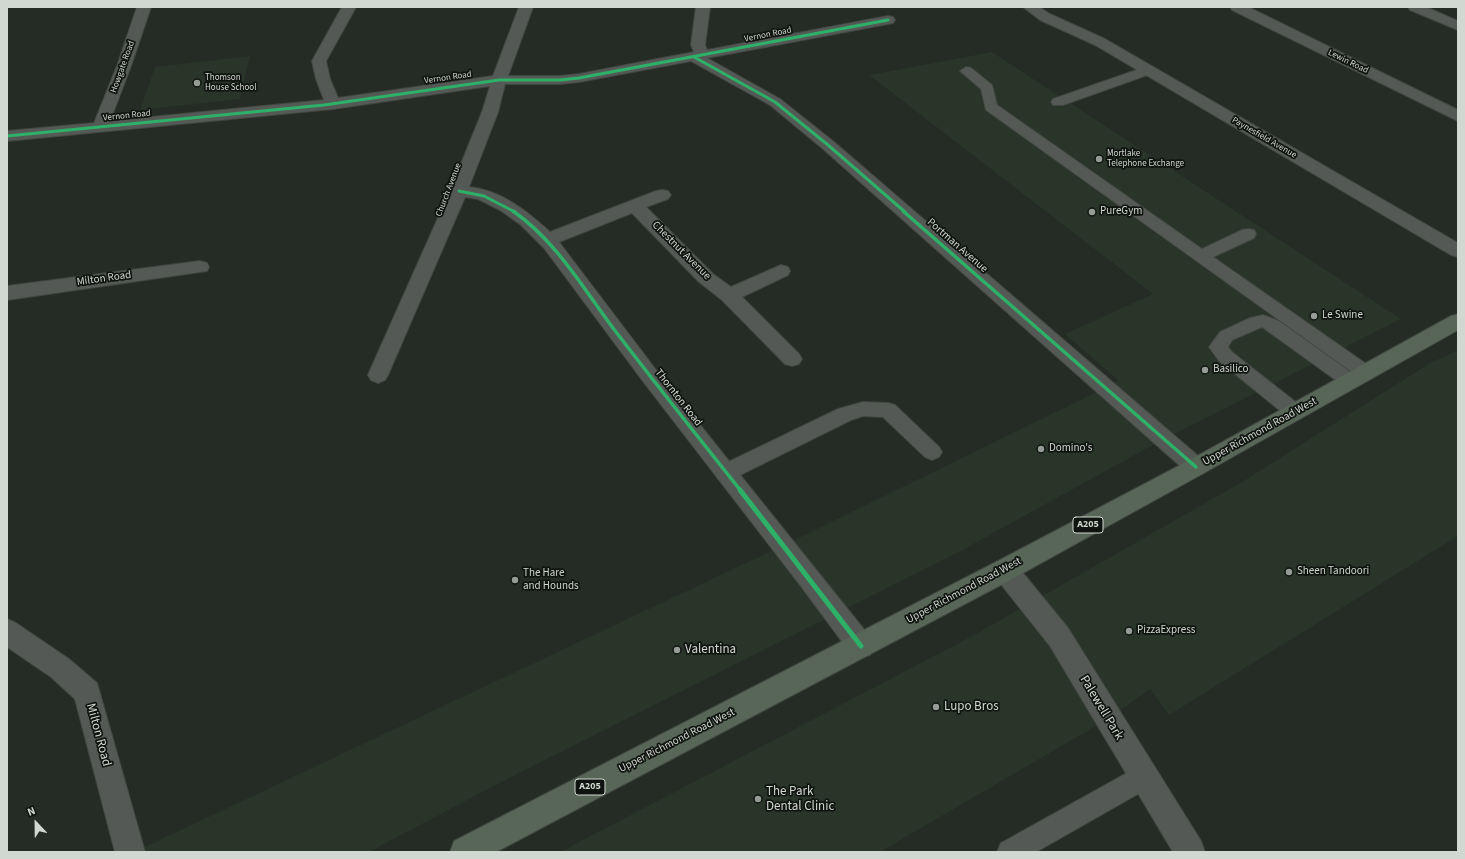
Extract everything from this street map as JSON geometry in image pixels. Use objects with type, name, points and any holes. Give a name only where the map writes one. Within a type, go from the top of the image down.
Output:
[{"type":"highway","name":"Upper Richmond Road West","points":[[465,852],[1005,570],[1196,467],[1457,323]]},
{"type":"street","name":"Howgate Road","points":[[100,127],[124,66],[144,7]]},
{"type":"street","points":[[333,104],[323,79],[319,61],[349,7]]},
{"type":"street","name":"Church Avenue","points":[[378,374],[459,191],[469,162],[490,112],[499,80],[526,7]]},
{"type":"street","points":[[698,56],[703,7]]},
{"type":"street","name":"Paynesfield Avenue","points":[[1030,7],[1045,17],[1100,42],[1458,252]]},
{"type":"street","name":"Lewin Road","points":[[1237,7],[1458,116]]},
{"type":"street","points":[[1415,7],[1458,26]]},
{"type":"street","name":"Vernon Road","points":[[7,136],[333,104],[499,80],[560,80],[579,78],[888,20]]},
{"type":"street","name":"Portman Avenue","points":[[698,56],[775,102],[828,145],[1196,467]]},
{"type":"street","name":"Thornton Road","points":[[459,191],[473,192],[493,198],[510,207],[547,240],[725,473],[824,595],[861,646]]},
{"type":"street","points":[[547,240],[662,195]]},
{"type":"street","name":"Chestnut Avenue","points":[[635,206],[706,278],[728,295],[792,359]]},
{"type":"street","name":"Milton Road","points":[[7,293],[200,267]]},
{"type":"street","points":[[728,295],[781,270]]},
{"type":"street","name":"Palewell Park","points":[[1005,570],[1059,637],[1190,852]]},
{"type":"street","name":"Milton Road","points":[[7,631],[12,636],[60,668],[87,692],[130,852]]},
{"type":"lane","points":[[1058,102],[1148,70]]},
{"type":"lane","points":[[966,71],[987,88],[991,107],[1201,256],[1358,377]]},
{"type":"lane","points":[[1201,256],[1248,234]]},
{"type":"lane","points":[[1295,412],[1226,357],[1218,347],[1226,336],[1256,322],[1263,321],[1273,325],[1358,377]]},
{"type":"lane","points":[[725,473],[845,414],[863,409],[888,410],[932,452]]},
{"type":"lane","points":[[1010,852],[1143,777]]},
{"type":"shaded area","points":[[992,52],[1401,319],[1149,447],[959,552],[509,778],[369,852],[134,852],[784,545],[1119,381],[1065,334],[1153,294],[869,75]]},
{"type":"shaded area","name":"Thomson House School","points":[[250,56],[240,99],[140,110],[155,67]]},
{"type":"shaded area","points":[[1458,350],[1458,536],[1169,715],[1150,689],[1108,719],[880,852],[560,852],[974,635],[1242,482],[1430,363]]},
{"type":"cycle path","points":[[7,136],[324,105],[499,80],[560,80],[579,78],[888,20]]},
{"type":"cycle path","points":[[694,57],[758,91],[775,102],[828,145],[1196,467]]},
{"type":"cycle path","points":[[459,191],[472,192],[496,200],[507,206],[537,230],[559,254],[675,409],[809,577],[861,646]]},
{"type":"place","name":"Thomson House School","points":[[197,83]]},
{"type":"place","name":"Mortlake Telephone Exchange","points":[[1099,159]]},
{"type":"place","name":"PureGym","points":[[1092,212]]},
{"type":"place","name":"Le Swine","points":[[1314,316]]},
{"type":"place","name":"Basilico","points":[[1205,370]]},
{"type":"place","name":"Domino's","points":[[1041,449]]},
{"type":"place","name":"Sheen Tandoori","points":[[1289,572]]},
{"type":"place","name":"The Hare and Hounds","points":[[515,580]]},
{"type":"place","name":"PizzaExpress","points":[[1129,631]]},
{"type":"place","name":"Valentina","points":[[677,650]]},
{"type":"place","name":"Lupo Bros","points":[[936,707]]},
{"type":"place","name":"The Park Dental Clinic","points":[[758,799]]}]
